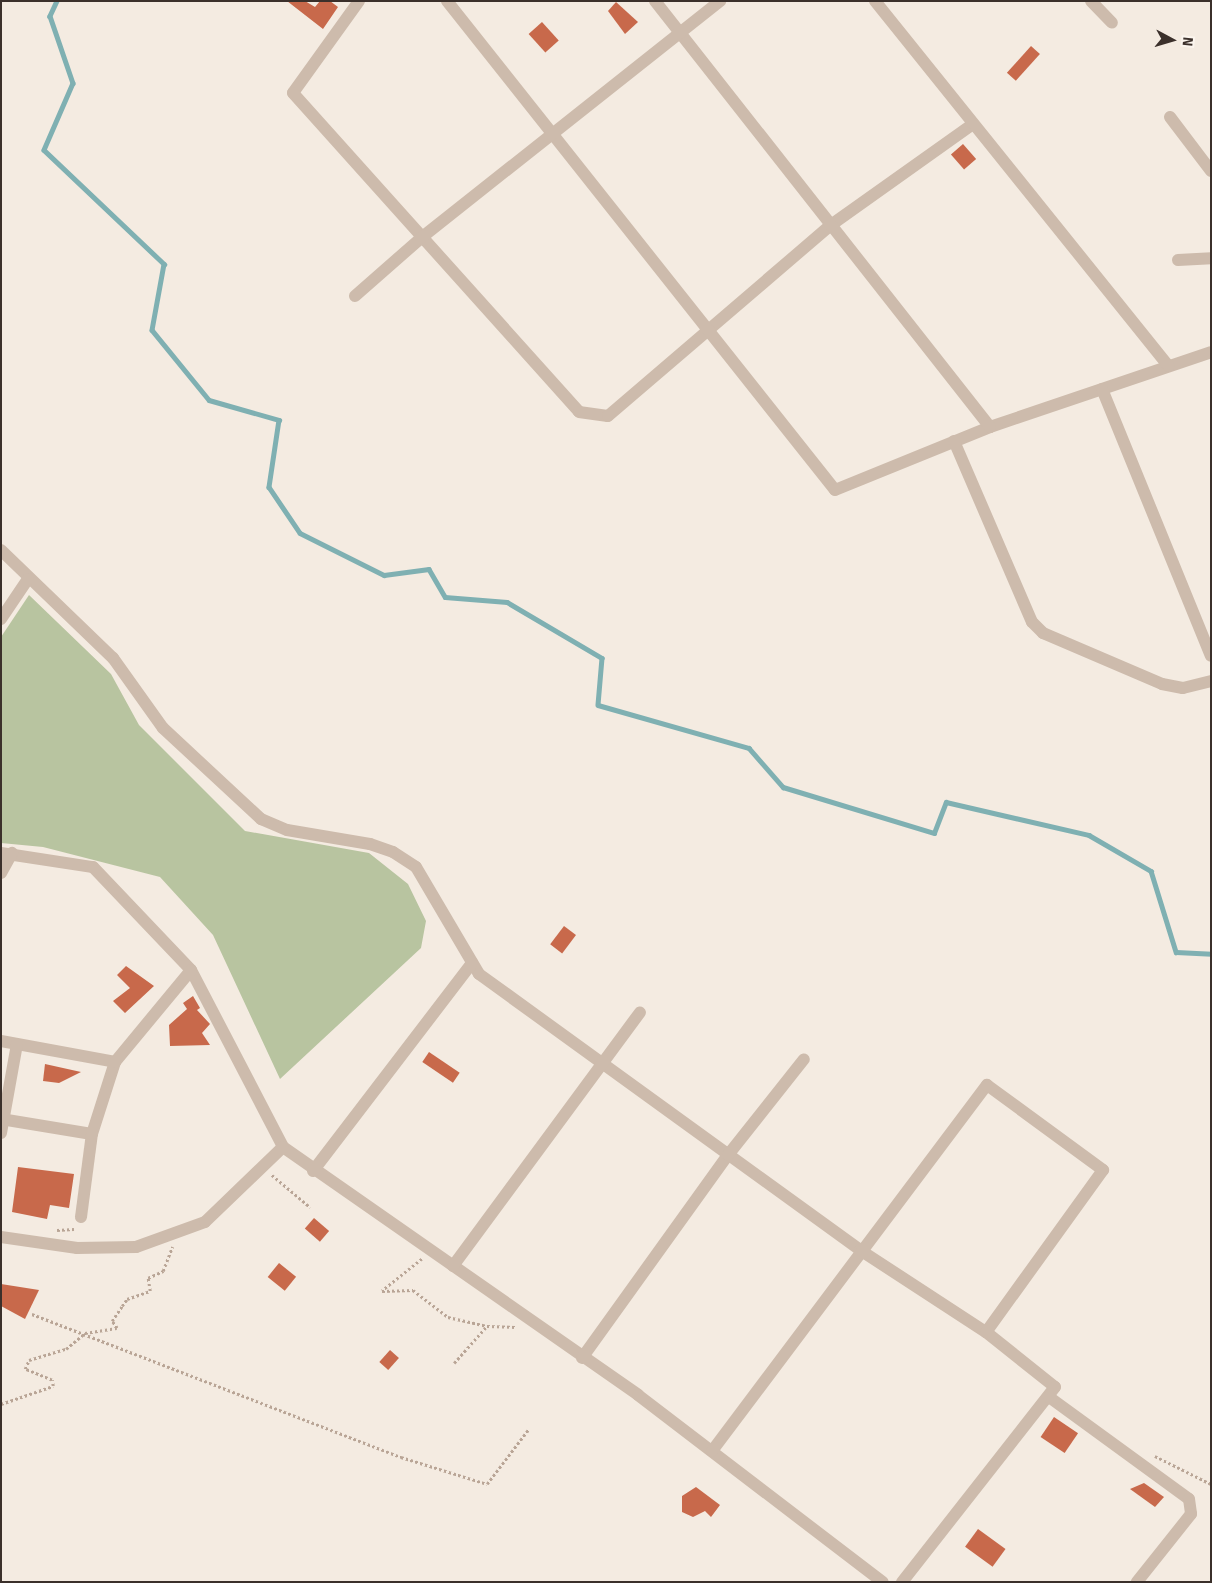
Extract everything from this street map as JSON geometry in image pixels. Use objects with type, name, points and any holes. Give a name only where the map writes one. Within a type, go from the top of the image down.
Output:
[{"type":"street","points":[[447,1],[835,490],[990,427],[1211,352]]},
{"type":"street","points":[[654,1],[990,427]]},
{"type":"street","points":[[355,296],[421,238],[720,1]]},
{"type":"street","points":[[874,1],[1168,366]]},
{"type":"street","points":[[1091,1],[1112,23]]},
{"type":"street","points":[[354,3],[293,93],[579,412],[608,416],[831,225],[973,124]]},
{"type":"street","points":[[1170,117],[1211,172]]},
{"type":"street","points":[[1178,260],[1211,258]]},
{"type":"street","points":[[1102,388],[1211,656]]},
{"type":"street","points":[[954,441],[1032,622],[1043,633],[1162,684],[1183,688],[1211,681]]},
{"type":"street","points":[[1,550],[28,579],[113,658],[163,728],[261,819],[287,830],[370,844],[393,852],[416,867],[479,974],[860,1250],[986,1332],[1056,1387],[902,1582]]},
{"type":"street","points":[[1,618],[28,579]]},
{"type":"street","points":[[1,873],[7,853],[93,867],[191,970],[283,1147],[313,1172],[433,1251],[536,1327],[712,1451],[883,1582]]},
{"type":"street","points":[[313,1172],[472,962]]},
{"type":"street","points":[[81,1218],[92,1134],[115,1062],[191,970]]},
{"type":"street","points":[[453,1266],[599,1061],[640,1012]]},
{"type":"street","points":[[1,1041],[115,1062]]},
{"type":"street","points":[[1,1133],[17,1044]]},
{"type":"street","points":[[582,1358],[728,1155],[804,1059]]},
{"type":"street","points":[[712,1451],[860,1250],[987,1085],[1103,1170],[986,1332]]},
{"type":"street","points":[[3,1119],[92,1134]]},
{"type":"street","points":[[1,1237],[77,1248],[136,1247],[205,1222],[261,1166],[283,1147]]},
{"type":"street","points":[[1048,1397],[1189,1499],[1191,1514],[1137,1582]]},
{"type":"path","points":[[261,1166],[310,1207]]},
{"type":"path","points":[[1,1404],[23,1400],[52,1386],[52,1380],[25,1369],[29,1360],[66,1349],[85,1333],[117,1328],[112,1322],[122,1306],[127,1299],[150,1291],[148,1278],[163,1271],[181,1231]]},
{"type":"path","points":[[433,1251],[382,1291],[413,1290],[448,1317],[487,1326],[536,1327]]},
{"type":"path","points":[[32,1314],[401,1457],[487,1484],[528,1430]]},
{"type":"path","points":[[454,1363],[487,1326]]},
{"type":"green space","points":[[29,595],[111,674],[139,725],[245,831],[369,853],[408,884],[426,921],[421,948],[280,1079],[213,935],[160,877],[43,847],[1,843],[1,637]]},
{"type":"building","points":[[287,1],[305,1],[315,7],[320,1],[330,1],[338,7],[323,29]]},
{"type":"building","points":[[616,2],[638,22],[625,34],[608,11]]},
{"type":"building","points":[[542,22],[559,41],[545,53],[529,34]]},
{"type":"building","points":[[1031,46],[1040,54],[1016,81],[1007,73]]},
{"type":"building","points":[[963,144],[976,159],[964,170],[951,154]]},
{"type":"building","points":[[564,926],[576,935],[562,953],[550,944]]},
{"type":"building","points":[[126,966],[154,986],[125,1013],[113,1001],[130,988],[117,975]]},
{"type":"building","points":[[193,996],[200,1008],[197,1010],[210,1024],[202,1033],[210,1045],[170,1046],[169,1025],[187,1009],[183,1003]]},
{"type":"building","points":[[429,1052],[460,1073],[453,1083],[422,1062]]},
{"type":"building","points":[[45,1064],[81,1072],[59,1083],[43,1081]]},
{"type":"building","points":[[18,1167],[74,1174],[69,1208],[50,1205],[47,1219],[12,1212]]},
{"type":"building","points":[[314,1218],[329,1231],[320,1242],[305,1229]]},
{"type":"building","points":[[279,1263],[296,1277],[285,1291],[268,1277]]},
{"type":"building","points":[[1,1284],[39,1290],[25,1319],[1,1306]]},
{"type":"building","points":[[390,1350],[399,1358],[388,1370],[379,1362]]},
{"type":"building","points":[[1054,1417],[1078,1433],[1065,1453],[1041,1437]]},
{"type":"building","points":[[1144,1483],[1164,1497],[1155,1507],[1130,1489]]},
{"type":"building","points":[[696,1487],[720,1505],[711,1517],[705,1511],[693,1517],[682,1512],[682,1496]]},
{"type":"building","points":[[978,1529],[1006,1549],[993,1567],[965,1547]]},
{"type":"waterway","points":[[57,1],[50,16],[73,83],[44,150],[164,264],[152,330],[209,400],[279,420],[269,487],[300,533],[384,575],[429,569],[445,597],[507,602],[602,658],[598,705],[749,748],[783,787],[934,833],[946,802],[1089,835],[1151,871],[1176,952],[1211,954]]}]
